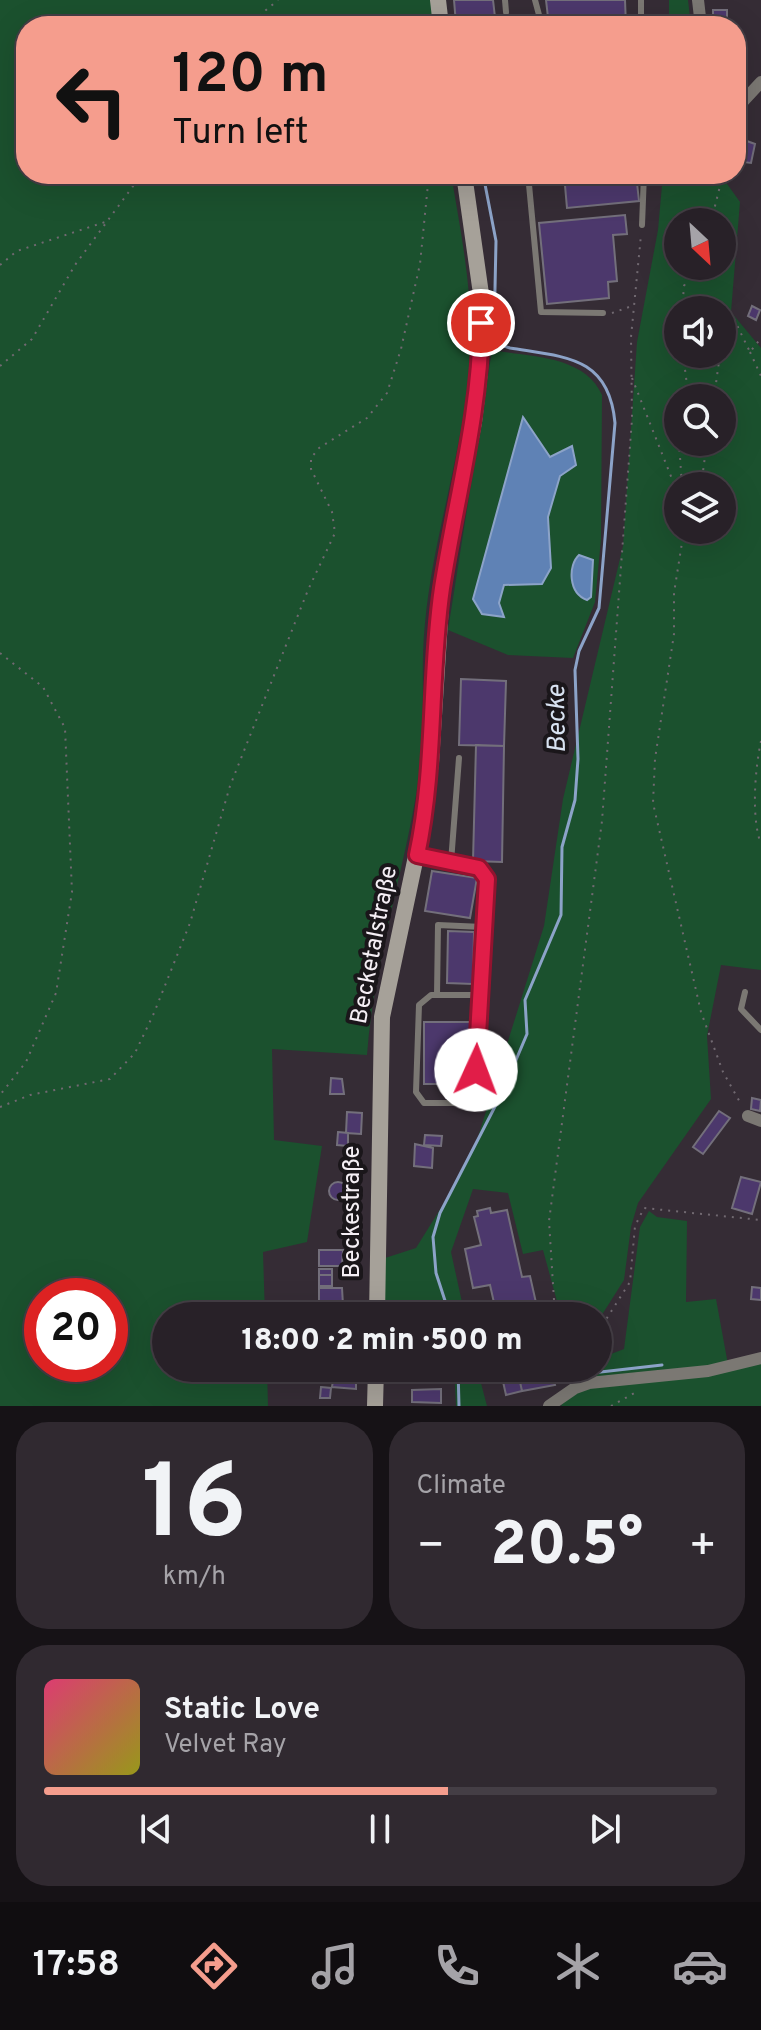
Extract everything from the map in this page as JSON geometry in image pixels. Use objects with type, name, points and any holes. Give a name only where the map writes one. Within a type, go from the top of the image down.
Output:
[{"type":"main road","name":"Becketalstraße","points":[[378,1108],[382,1017],[417,855],[431,763],[442,589],[474,422],[480,371],[482,301],[465,184]]},
{"type":"main road","name":"Beckestraße","points":[[377,1302],[378,1108]]},
{"type":"main road","points":[[375,1406],[376,1382]]},
{"type":"street","points":[[746,98],[761,82]]},
{"type":"street","points":[[748,1116],[761,1121]]},
{"type":"street","points":[[549,1406],[575,1388],[708,1371],[761,1358]]},
{"type":"lane","points":[[505,0],[506,12]]},
{"type":"lane","points":[[529,184],[541,312],[603,313]]},
{"type":"lane","points":[[642,225],[644,184]]},
{"type":"lane","points":[[451,862],[459,758]]},
{"type":"lane","points":[[417,855],[479,868],[487,879],[478,995],[475,1095],[465,1103],[424,1103],[416,1092],[419,1005],[425,998],[437,995],[478,995]]},
{"type":"lane","points":[[437,995],[438,925],[483,927]]},
{"type":"lane","points":[[745,992],[741,1009],[761,1030]]},
{"type":"path","points":[[259,16],[278,0]]},
{"type":"path","points":[[0,366],[22,349],[46,319],[75,265],[134,184]]},
{"type":"path","points":[[0,1107],[30,1095],[110,1079],[123,1069],[135,1053],[154,1013],[190,923],[230,786],[303,602],[335,533],[332,512],[311,469],[311,458],[319,448],[367,418],[387,393],[401,349],[420,264],[428,184]]},
{"type":"path","points":[[714,208],[720,184]]},
{"type":"path","points":[[0,265],[17,251],[106,222]]},
{"type":"path","points":[[554,1302],[549,1221],[602,821],[632,419],[633,306],[642,225]]},
{"type":"path","points":[[603,313],[618,313],[633,306]]},
{"type":"path","points":[[736,323],[761,376]]},
{"type":"path","points":[[750,352],[761,338]]},
{"type":"path","points":[[631,377],[669,472]]},
{"type":"path","points":[[682,544],[655,759],[656,824],[701,1012],[723,1072],[748,1116]]},
{"type":"path","points":[[0,653],[43,687],[65,728],[72,892],[56,993],[26,1062],[0,1095]]},
{"type":"path","points":[[761,741],[755,768],[757,832],[761,844]]},
{"type":"path","points":[[612,1310],[630,1282],[635,1226],[644,1208],[761,1220]]},
{"type":"path","points":[[611,1406],[654,1377]]},
{"type":"green space","points":[[0,0],[431,0],[432,16],[16,16],[16,184],[453,184],[467,273],[471,323],[469,373],[425,623],[420,769],[376,982],[367,1055],[272,1049],[274,1140],[322,1146],[307,1242],[263,1252],[265,1302],[152,1302],[152,1382],[267,1382],[268,1406],[0,1406]]},
{"type":"green space","points":[[669,0],[688,0],[690,16],[669,16]]},
{"type":"green space","points":[[662,184],[727,184],[740,202],[736,251],[736,208],[664,208],[664,280],[734,280],[732,296],[664,296],[664,368],[736,368],[736,318],[761,348],[761,970],[721,965],[707,1036],[711,1099],[638,1203],[631,1227],[624,1280],[610,1302],[557,1302],[543,1250],[523,1254],[508,1193],[473,1189],[451,1252],[462,1302],[384,1302],[385,1258],[416,1248],[454,1187],[478,1137],[544,926],[563,799],[623,546],[637,342],[658,230]]},
{"type":"green space","points":[[492,350],[569,365],[594,382],[602,395],[601,539],[595,602],[573,658],[508,655],[448,630]]},
{"type":"green space","points":[[649,1211],[657,1217],[687,1221],[686,1302],[716,1299],[729,1370],[761,1363],[761,1406],[561,1406],[575,1382],[612,1382],[612,1354],[624,1349],[640,1227]]},
{"type":"green space","points":[[455,1382],[481,1382],[487,1406],[456,1406]]},
{"type":"water","points":[[523,417],[550,457],[572,446],[576,465],[560,476],[548,517],[551,568],[542,584],[504,585],[499,603],[504,617],[482,614],[473,599]]},
{"type":"water","points":[[579,555],[593,560],[591,597],[587,600],[573,585],[573,565]]},
{"type":"building","points":[[454,0],[493,0],[495,16],[455,16]]},
{"type":"building","points":[[546,0],[625,0],[626,16],[548,16]]},
{"type":"building","points":[[713,10],[727,10],[727,16],[713,16]]},
{"type":"building","points":[[746,141],[755,144],[751,163],[746,162]]},
{"type":"building","points":[[565,184],[637,184],[639,201],[567,208]]},
{"type":"building","points":[[625,215],[627,234],[613,235],[617,281],[608,282],[609,298],[547,304],[539,223]]},
{"type":"building","points":[[752,306],[760,310],[756,320],[748,316]]},
{"type":"building","points":[[461,679],[506,681],[504,746],[459,745]]},
{"type":"building","points":[[476,745],[504,746],[502,862],[473,861]]},
{"type":"building","points":[[432,871],[477,878],[470,918],[425,911]]},
{"type":"building","points":[[448,931],[474,932],[473,984],[447,983]]},
{"type":"building","points":[[424,1022],[472,1022],[471,1084],[424,1084]]},
{"type":"building","points":[[331,1078],[342,1079],[344,1094],[330,1094]]},
{"type":"building","points":[[752,1098],[761,1100],[760,1111],[751,1109]]},
{"type":"building","points":[[719,1111],[730,1118],[703,1154],[693,1147]]},
{"type":"building","points":[[347,1112],[362,1113],[361,1134],[346,1133]]},
{"type":"building","points":[[338,1132],[348,1133],[348,1146],[337,1145]]},
{"type":"building","points":[[425,1135],[442,1136],[441,1146],[424,1145]]},
{"type":"building","points":[[415,1144],[433,1148],[432,1168],[414,1166]]},
{"type":"building","points":[[741,1177],[761,1182],[752,1214],[732,1208]]},
{"type":"building","points":[[338,1182],[347,1191],[338,1200],[329,1191]]},
{"type":"building","points":[[490,1208],[491,1213],[507,1210],[522,1277],[530,1276],[536,1302],[494,1302],[490,1285],[473,1288],[465,1249],[481,1245],[474,1217],[478,1216],[477,1211]]},
{"type":"building","points":[[319,1250],[343,1250],[342,1266],[319,1266]]},
{"type":"building","points":[[319,1269],[332,1269],[332,1275],[319,1275]]},
{"type":"building","points":[[319,1275],[332,1275],[332,1286],[319,1286]]},
{"type":"building","points":[[752,1287],[761,1288],[761,1300],[751,1299]]},
{"type":"building","points":[[319,1288],[342,1288],[343,1302],[319,1302]]},
{"type":"building","points":[[333,1382],[356,1382],[356,1389],[332,1387]]},
{"type":"building","points":[[503,1382],[520,1382],[522,1391],[506,1395]]},
{"type":"building","points":[[520,1382],[554,1382],[555,1385],[522,1391]]},
{"type":"building","points":[[321,1387],[331,1388],[330,1398],[320,1398]]},
{"type":"building","points":[[441,1389],[441,1403],[412,1402],[412,1390]]},
{"type":"waterway","name":"Becke","points":[[445,1302],[436,1273],[433,1237],[440,1213],[502,1093],[527,1034],[525,1000],[561,915],[562,847],[575,800],[578,759],[575,670],[579,651],[599,608],[615,423],[611,401],[604,384],[594,372],[566,358],[498,344],[494,336],[496,241],[485,184]]},
{"type":"waterway","points":[[612,1371],[662,1365]]},
{"type":"waterway","name":"Becke","points":[[458,1382],[459,1406]]},
{"type":"route","points":[[476,1070],[487,879],[479,868],[417,855],[431,763],[435,651],[442,589],[474,422],[481,323]]}]
